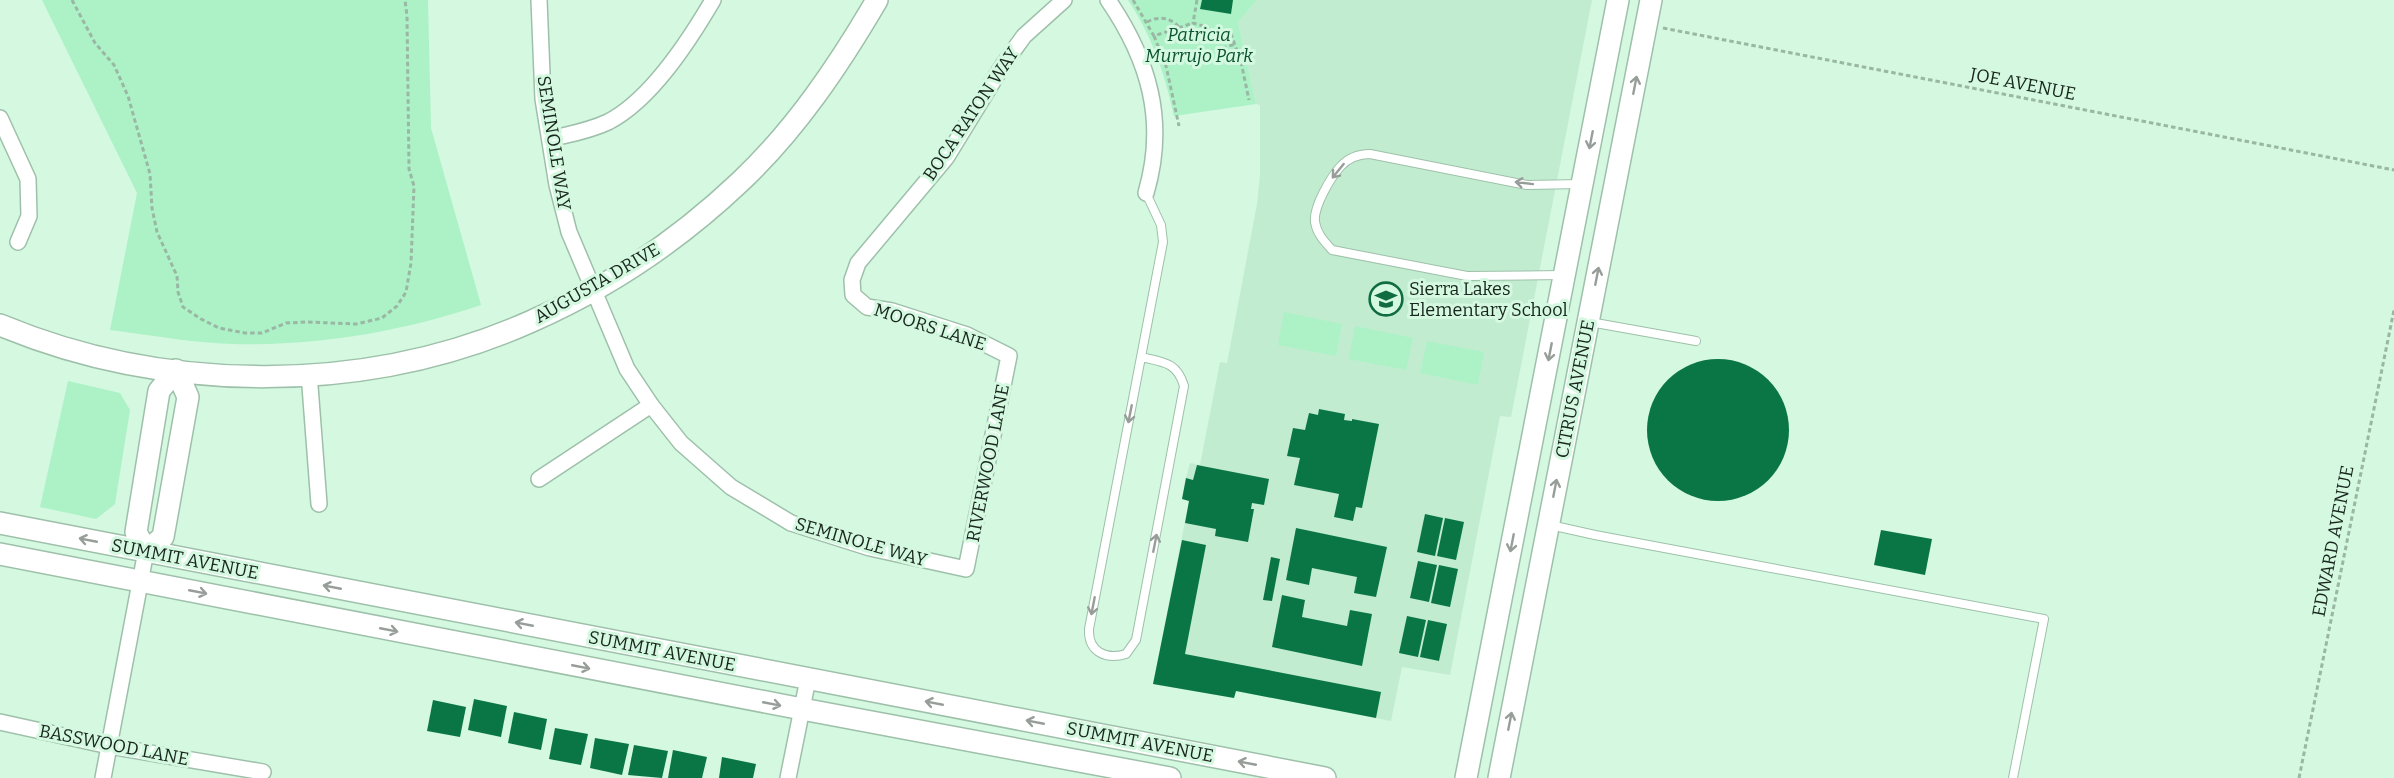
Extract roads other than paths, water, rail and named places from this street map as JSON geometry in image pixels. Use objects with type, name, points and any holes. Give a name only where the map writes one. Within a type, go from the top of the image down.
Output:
[{"type":"main road","name":"AUGUSTA DRIVE","points":[[0,325],[72,351],[140,366],[228,376],[309,374],[363,368],[472,343],[531,322],[640,261],[672,239],[743,180],[786,134],[824,85],[877,0]]},
{"type":"main road","name":"CITRUS AVENUE","points":[[1466,778],[1618,0]]},
{"type":"main road","name":"CITRUS AVENUE","points":[[1498,778],[1651,0]]},
{"type":"main road","points":[[176,370],[188,397],[164,537],[146,551],[136,532],[158,395],[176,370]]},
{"type":"main road","name":"SUMMIT AVENUE","points":[[0,523],[1325,778]]},
{"type":"main road","name":"SUMMIT AVENUE","points":[[0,554],[1170,778]]},
{"type":"street","name":"SEMINOLE WAY","points":[[539,0],[543,99],[557,185],[569,232],[627,369],[651,405],[681,443],[731,487],[791,523],[870,548],[966,569]]},
{"type":"street","points":[[550,139],[584,132],[610,120],[631,105],[666,71],[713,0]]},
{"type":"street","name":"BOCA RATON WAY","points":[[853,295],[852,280],[858,263],[946,158],[1003,65],[1024,36],[1064,0]]},
{"type":"street","points":[[1108,0],[1125,26],[1151,88],[1155,121],[1155,149],[1146,193]]},
{"type":"street","points":[[0,118],[28,179],[28,216],[18,242]]},
{"type":"street","name":"MOORS LANE","points":[[853,295],[867,307],[892,311],[967,335],[1009,356]]},
{"type":"street","name":"RIVERWOOD LANE","points":[[966,569],[1009,356]]},
{"type":"street","points":[[309,374],[319,504]]},
{"type":"street","points":[[539,479],[651,405]]},
{"type":"street","points":[[103,778],[146,551]]},
{"type":"street","points":[[788,778],[808,678]]},
{"type":"street","name":"BASSWOOD LANE","points":[[0,722],[109,746],[263,772]]},
{"type":"lane","points":[[1565,275],[1467,276],[1332,250],[1318,233],[1314,219],[1323,193],[1341,166],[1358,154],[1370,154],[1527,184],[1582,184]]},
{"type":"lane","points":[[1141,357],[1170,365],[1178,370],[1184,386],[1136,640],[1125,654],[1108,657],[1096,650],[1091,643],[1089,629],[1141,357],[1163,242],[1161,225],[1146,193]]},
{"type":"lane","points":[[1588,321],[1696,341]]},
{"type":"lane","points":[[1548,524],[1595,535],[2044,619],[2013,778]]},
{"type":"place","name":"Sierra Lakes Elementary School","points":[[1386,299]]},
{"type":"park label","name":"Patricia Murrujo Park","points":[[1199,45]]}]
